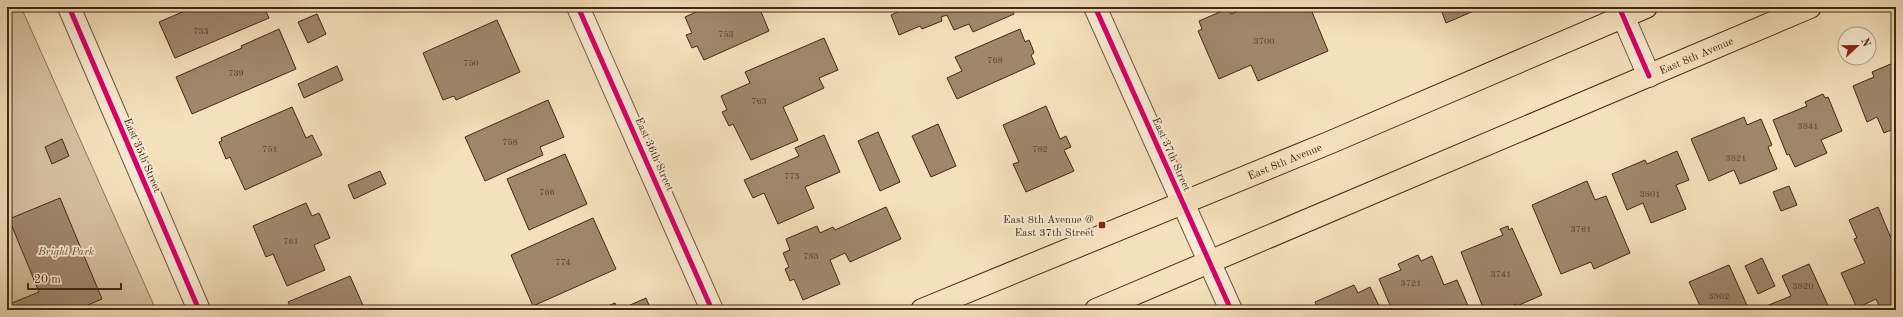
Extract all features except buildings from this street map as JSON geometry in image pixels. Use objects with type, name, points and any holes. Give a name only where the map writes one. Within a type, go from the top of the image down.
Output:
[{"type":"main road","name":"East 8th Avenue","points":[[922,310],[1331,142],[1621,12],[1646,7]]},
{"type":"main road","name":"East 8th Avenue","points":[[1096,310],[1810,7]]},
{"type":"street","name":"East 35th Street","points":[[69,7],[199,310]]},
{"type":"street","name":"East 36th Street","points":[[578,7],[712,310]]},
{"type":"street","name":"East 37th Street","points":[[1095,7],[1231,310]]},
{"type":"street","points":[[1621,12],[1649,76]]},
{"type":"green space","name":"Bright Park","points":[[7,7],[21,7],[156,310],[7,310]]},
{"type":"cycle path","points":[[69,7],[199,310]]},
{"type":"cycle path","points":[[578,7],[712,310]]},
{"type":"cycle path","points":[[1095,7],[1231,310]]},
{"type":"cycle path","points":[[1619,7],[1649,76]]},
{"type":"place","name":"East 8th Avenue @ East 37th Street","points":[[1102,225]]}]
